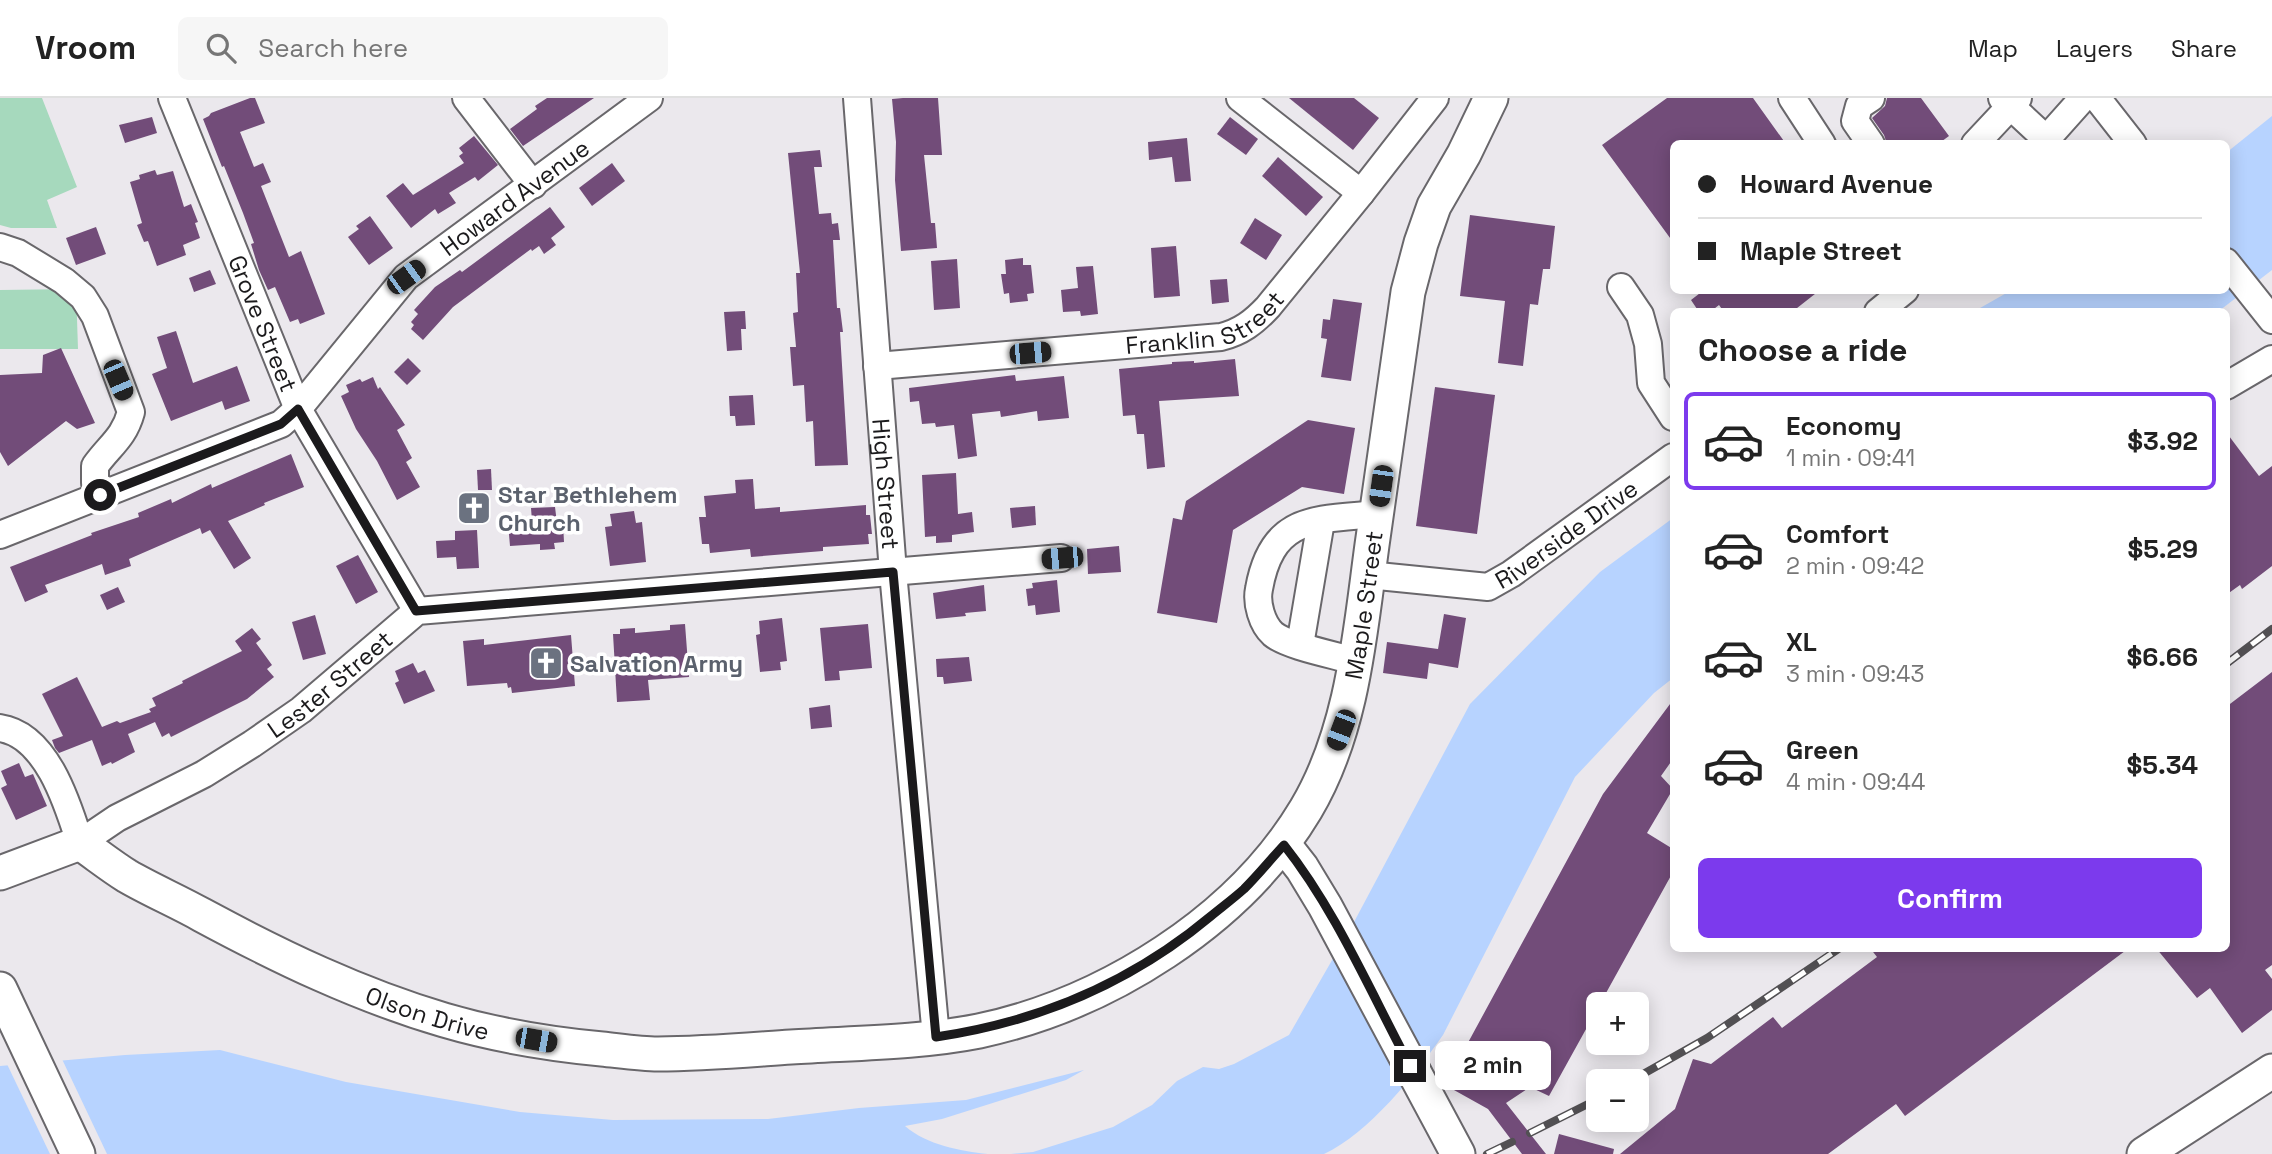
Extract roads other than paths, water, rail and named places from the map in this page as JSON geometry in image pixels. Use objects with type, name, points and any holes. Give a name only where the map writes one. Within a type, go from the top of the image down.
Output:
[{"type":"main road","name":"Maple Street","points":[[1284,845],[1325,773],[1341,730],[1355,661],[1408,292],[1421,243],[1434,206],[1464,154],[1491,98]]},
{"type":"main road","name":"Olson Drive","points":[[80,843],[128,877],[256,944],[380,1000],[462,1025],[576,1046],[654,1054],[936,1037]]},
{"type":"main road","points":[[0,871],[80,843]]},
{"type":"main road","points":[[936,1037],[979,1030],[1036,1014],[1121,979],[1172,947],[1203,923],[1244,889],[1284,845],[1302,868],[1325,906],[1458,1154]]},
{"type":"main road","points":[[4,996],[78,1154]]},
{"type":"main road","points":[[2144,1154],[2272,1071]]},
{"type":"street","name":"Grove Street","points":[[172,98],[298,409],[416,611]]},
{"type":"street","points":[[466,98],[533,185]]},
{"type":"street","name":"Howard Avenue","points":[[0,535],[281,424],[298,409],[406,277],[649,98]]},
{"type":"street","name":"High Street","points":[[857,98],[893,572],[936,1037]]},
{"type":"street","points":[[1240,98],[1362,193]]},
{"type":"street","name":"Franklin Street","points":[[877,366],[1231,335],[1258,317],[1362,193],[1435,98]]},
{"type":"street","points":[[1792,98],[1819,140]]},
{"type":"street","points":[[1868,140],[1856,121],[1859,106],[1871,98]]},
{"type":"street","points":[[2045,140],[2083,98]]},
{"type":"street","points":[[2097,98],[2130,140]]},
{"type":"street","points":[[1978,140],[2010,100],[2043,140]]},
{"type":"street","points":[[0,247],[18,253],[64,281],[83,297],[95,316],[131,412],[120,438],[95,466],[95,483],[100,495]]},
{"type":"street","points":[[2230,267],[2272,320]]},
{"type":"street","points":[[1621,287],[1640,315],[1648,344],[1651,383],[1670,412]]},
{"type":"street","points":[[1883,308],[1900,294]]},
{"type":"street","points":[[2230,385],[2272,359]]},
{"type":"street","name":"Riverside Drive","points":[[1368,575],[1489,587],[1670,459]]},
{"type":"street","points":[[1355,661],[1274,636],[1263,623],[1258,594],[1262,568],[1268,556],[1281,537],[1293,528],[1321,521],[1377,514]]},
{"type":"street","points":[[1300,645],[1321,521]]},
{"type":"street","name":"Lester Street","points":[[80,843],[117,818],[205,774],[302,710],[416,611],[1062,558]]},
{"type":"street","points":[[0,728],[20,736],[47,763],[71,812],[80,843]]},
{"type":"water","points":[[2272,116],[2272,270],[2223,308],[1980,308],[2005,294],[2230,294],[2230,150]]},
{"type":"water","points":[[1670,520],[1670,680],[1654,693],[1575,777],[1443,1035],[1405,1085],[1374,1118],[1324,1154],[1011,1154],[1033,1152],[1113,1127],[1152,1105],[1177,1081],[1203,1067],[1219,1069],[1234,1064],[1289,1035],[1354,922],[1470,704],[1600,572]]},
{"type":"water","points":[[220,1050],[346,1082],[520,1112],[613,1120],[768,1119],[859,1108],[966,1100],[1084,1070],[1066,1080],[942,1119],[905,1126],[934,1142],[955,1149],[988,1154],[0,1154],[0,1066]]},
{"type":"railway","points":[[2230,661],[2272,629]]},
{"type":"railway","points":[[1649,1071],[1707,1038],[1834,952]]},
{"type":"railway","points":[[1530,1133],[1586,1105]]},
{"type":"railway","points":[[1487,1154],[1512,1142]]},
{"type":"place","name":"Star Bethlehem Church","points":[[474,508]]},
{"type":"place","name":"Salvation Army","points":[[546,663]]}]
